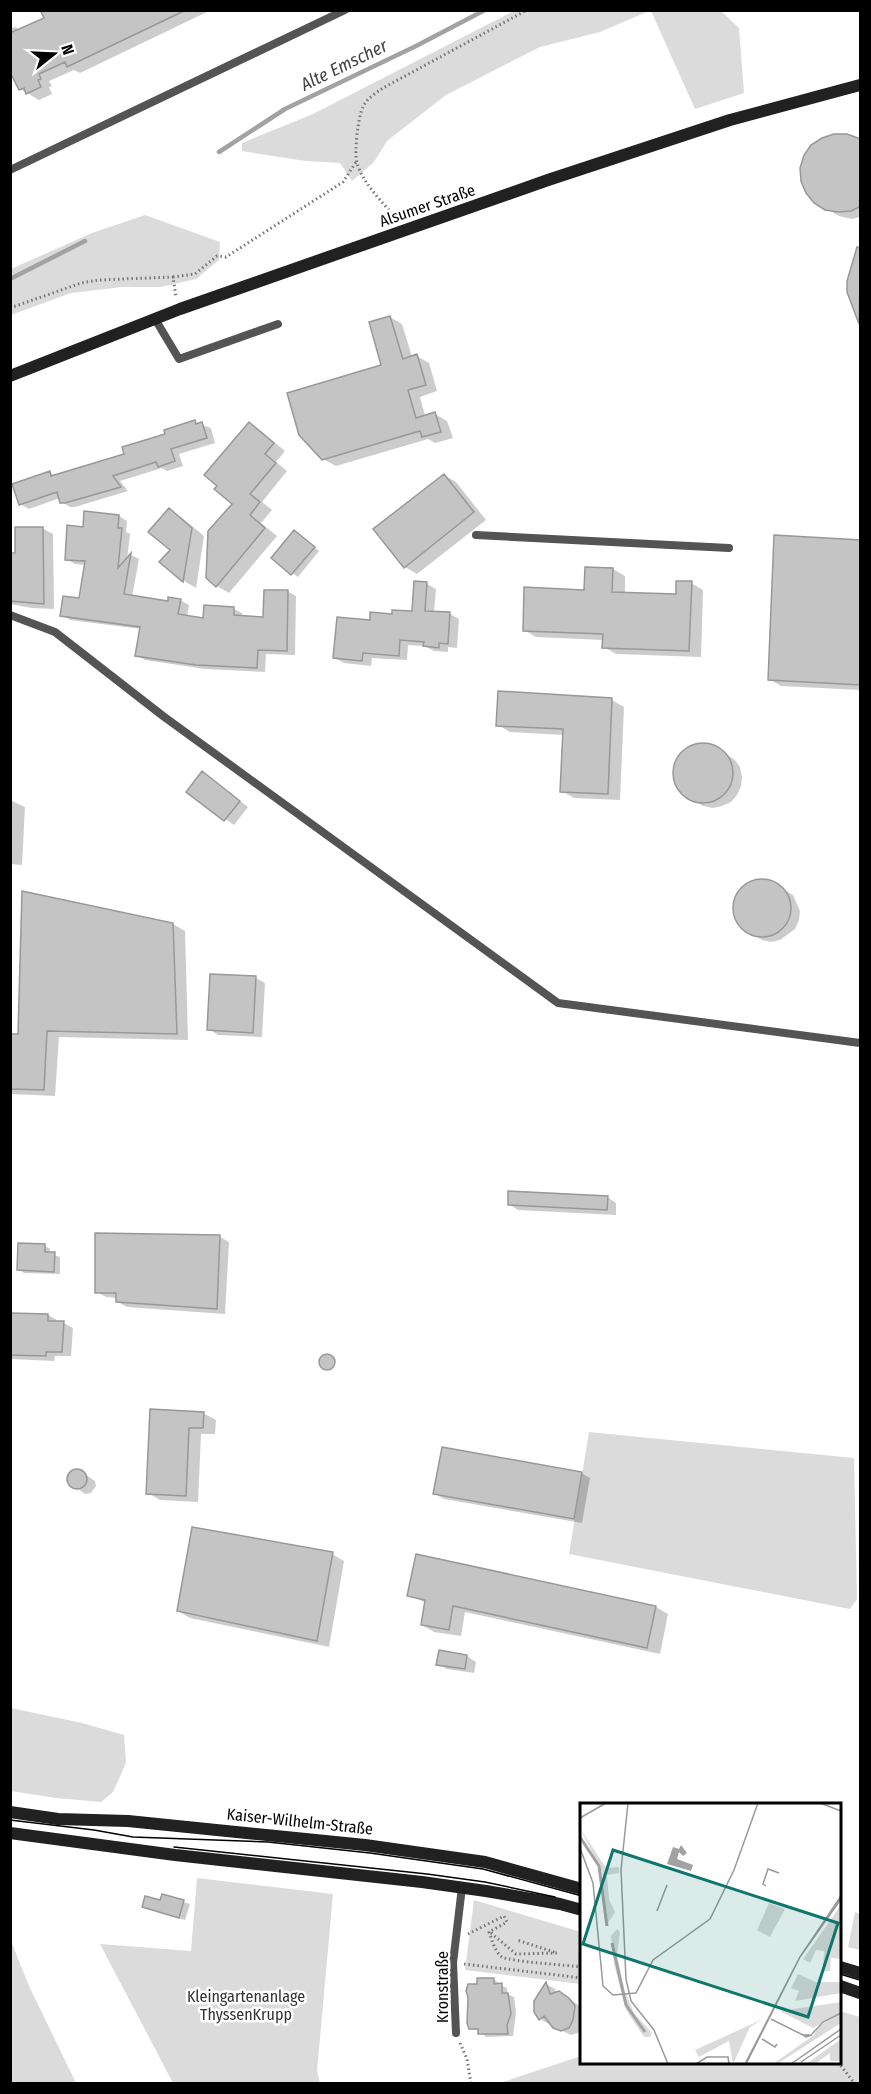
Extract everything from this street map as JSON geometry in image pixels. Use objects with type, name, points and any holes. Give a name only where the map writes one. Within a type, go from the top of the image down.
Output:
[{"type":"main road","name":"Alsumer Straße","points":[[10,376],[180,309],[548,180],[730,120],[861,85]]},
{"type":"main road","name":"Kaiser-Wilhelm-Straße","points":[[10,1812],[58,1819],[128,1821],[365,1845],[485,1863],[580,1888]]},
{"type":"main road","points":[[10,1833],[186,1856],[462,1887],[580,1909]]},
{"type":"main road","points":[[841,1967],[861,1973]]},
{"type":"main road","points":[[841,1986],[861,1993]]},
{"type":"lane","points":[[10,170],[345,10]]},
{"type":"lane","points":[[155,319],[179,359],[278,324]]},
{"type":"lane","points":[[476,535],[729,548]]},
{"type":"lane","points":[[10,615],[55,632],[163,716],[558,1003],[861,1043]]},
{"type":"lane","name":"Kronstraße","points":[[456,2033],[453,1963],[462,1887]]},
{"type":"path","points":[[10,308],[81,283],[195,274],[217,256],[226,257],[343,182],[356,162],[358,127],[363,106],[370,96],[527,10]]},
{"type":"path","points":[[356,162],[379,199],[407,230]]},
{"type":"path","points":[[173,277],[180,309]]},
{"type":"path","points":[[482,1927],[504,1916],[507,1922],[489,1932]]},
{"type":"path","points":[[489,1932],[516,1954],[557,1953],[517,1940]]},
{"type":"path","points":[[489,1932],[493,1945],[502,1956],[514,1960],[580,1966]]},
{"type":"path","points":[[453,1963],[580,1978]]},
{"type":"path","name":"Kronstraße","points":[[456,2033],[467,2059],[471,2084]]},
{"type":"path","points":[[840,2064],[855,2084]]},
{"type":"green space","points":[[514,11],[649,11],[600,32],[540,47],[446,95],[387,141],[374,162],[352,181],[340,163],[305,161],[242,151],[242,143],[313,114]]},
{"type":"green space","points":[[651,11],[721,11],[739,28],[744,93],[695,109]]},
{"type":"green space","points":[[145,215],[220,242],[219,260],[196,279],[161,287],[122,287],[71,293],[11,315],[11,269],[92,233]]},
{"type":"green space","points":[[589,1432],[854,1458],[857,1599],[850,1609],[569,1554]]},
{"type":"green space","points":[[11,1708],[82,1723],[124,1735],[126,1763],[113,1792],[101,1802],[11,1791]]},
{"type":"green space","name":"Kleingartenanlage ThyssenKrupp","points":[[197,1878],[333,1894],[317,2071],[320,2083],[173,2083],[100,1944],[191,1951]]},
{"type":"green space","points":[[474,1900],[580,1932],[580,1984],[465,1970]]},
{"type":"green space","points":[[855,1912],[860,1914],[860,1950],[848,1947]]},
{"type":"green space","points":[[11,1941],[29,1986],[76,2083],[11,2083]]},
{"type":"green space","points":[[841,2011],[860,2017],[860,2083],[500,2083],[580,2056],[580,2064],[841,2064]]},
{"type":"building","points":[[40,10],[186,10],[67,67],[65,62],[39,74],[41,79],[38,80],[41,87],[26,94],[24,88],[19,90],[10,72],[10,33],[44,18]]},
{"type":"building","points":[[834,134],[847,134],[861,139],[861,206],[851,211],[825,210],[814,203],[806,193],[801,181],[800,168],[804,155],[811,145]]},
{"type":"building","points":[[857,247],[861,248],[859,324],[847,292],[847,281]]},
{"type":"building","points":[[390,316],[403,359],[417,354],[426,385],[408,390],[416,418],[435,412],[441,432],[422,437],[420,431],[322,460],[299,435],[287,393],[381,365],[369,322]]},
{"type":"building","points":[[195,420],[196,424],[202,422],[207,438],[171,449],[175,461],[158,467],[156,462],[113,476],[121,487],[65,503],[60,503],[57,492],[19,505],[12,484],[50,471],[51,476],[124,454],[122,447],[165,434],[164,430]]},
{"type":"building","points":[[249,422],[274,443],[265,454],[276,463],[250,494],[260,502],[250,515],[265,528],[216,587],[206,578],[208,531],[232,504],[214,489],[217,486],[204,475]]},
{"type":"building","points":[[444,474],[474,512],[404,568],[373,529]]},
{"type":"building","points":[[169,508],[192,528],[183,582],[159,562],[170,550],[148,532]]},
{"type":"building","points":[[84,511],[119,515],[118,528],[122,528],[118,568],[131,553],[124,594],[168,601],[168,597],[181,599],[178,614],[203,618],[204,605],[234,607],[234,615],[263,617],[264,590],[288,590],[287,651],[258,650],[257,668],[196,665],[135,656],[140,627],[60,616],[63,596],[79,598],[85,561],[65,560],[67,525],[83,527]]},
{"type":"building","points":[[15,527],[43,527],[44,604],[10,601],[10,553],[15,553]]},
{"type":"building","points":[[294,530],[315,547],[291,575],[271,558]]},
{"type":"building","points":[[774,535],[861,540],[861,685],[768,680]]},
{"type":"building","points":[[585,567],[613,568],[612,592],[676,594],[676,581],[692,581],[689,651],[602,648],[603,634],[523,631],[524,587],[584,590]]},
{"type":"building","points":[[414,581],[427,582],[425,611],[450,612],[448,644],[439,643],[439,648],[423,646],[424,642],[400,640],[399,656],[363,653],[362,661],[333,658],[337,617],[370,620],[370,612],[392,614],[392,610],[412,611]]},
{"type":"building","points":[[498,691],[612,698],[608,794],[560,792],[563,729],[496,726]]},
{"type":"building","points":[[703,743],[715,745],[728,756],[733,773],[731,785],[720,798],[703,803],[691,801],[678,790],[673,773],[675,761],[686,748]]},
{"type":"building","points":[[202,771],[240,801],[224,821],[186,792]]},
{"type":"building","points":[[756,879],[768,879],[783,887],[791,902],[791,914],[783,929],[768,937],[756,937],[741,929],[733,914],[733,902],[741,887]]},
{"type":"building","points":[[22,891],[173,923],[177,1034],[47,1031],[44,1090],[10,1089],[10,1034],[18,1034]]},
{"type":"building","points":[[210,974],[256,976],[253,1033],[207,1030]]},
{"type":"building","points":[[508,1191],[608,1196],[607,1210],[508,1205]]},
{"type":"building","points":[[95,1233],[220,1235],[217,1309],[116,1302],[116,1293],[95,1293]]},
{"type":"building","points":[[18,1243],[45,1244],[45,1252],[55,1252],[54,1272],[17,1270]]},
{"type":"building","points":[[10,1313],[48,1314],[48,1321],[64,1321],[62,1352],[46,1352],[46,1356],[10,1355]]},
{"type":"building","points":[[327,1354],[333,1356],[335,1362],[333,1368],[327,1370],[321,1368],[319,1362],[321,1356]]},
{"type":"building","points":[[150,1409],[204,1412],[203,1428],[189,1428],[186,1496],[146,1494]]},
{"type":"building","points":[[442,1447],[582,1472],[574,1519],[433,1494]]},
{"type":"building","points":[[77,1469],[84,1472],[87,1479],[84,1486],[77,1489],[70,1486],[67,1479],[70,1472]]},
{"type":"building","points":[[192,1527],[333,1552],[317,1641],[177,1611]]},
{"type":"building","points":[[416,1554],[656,1606],[647,1648],[453,1606],[449,1630],[421,1625],[425,1600],[407,1596]]},
{"type":"building","points":[[439,1650],[467,1655],[465,1669],[436,1665]]},
{"type":"building","points":[[162,1894],[184,1900],[179,1918],[142,1907],[145,1896],[160,1900]]},
{"type":"building","points":[[477,1978],[494,1978],[494,1984],[502,1983],[502,1993],[508,1993],[511,2014],[507,2025],[508,2034],[478,2034],[478,2029],[469,2029],[466,1991],[468,1984],[477,1984]]},
{"type":"building","points":[[546,1982],[550,1994],[559,1991],[575,2006],[569,2028],[561,2031],[553,2028],[544,2016],[539,2020],[534,2012],[534,2001]]},
{"type":"waterway","name":"Alte Emscher","points":[[219,152],[285,109],[485,10]]},
{"type":"waterway","name":"Alte Emscher","points":[[10,279],[85,241]]},
{"type":"tram line","points":[[10,1820],[133,1837],[268,1842],[370,1853],[483,1869],[580,1895]]},
{"type":"tram line","points":[[174,1847],[427,1874],[485,1882],[555,1897]]},
{"type":"tram line","points":[[841,1974],[860,1980]]}]
